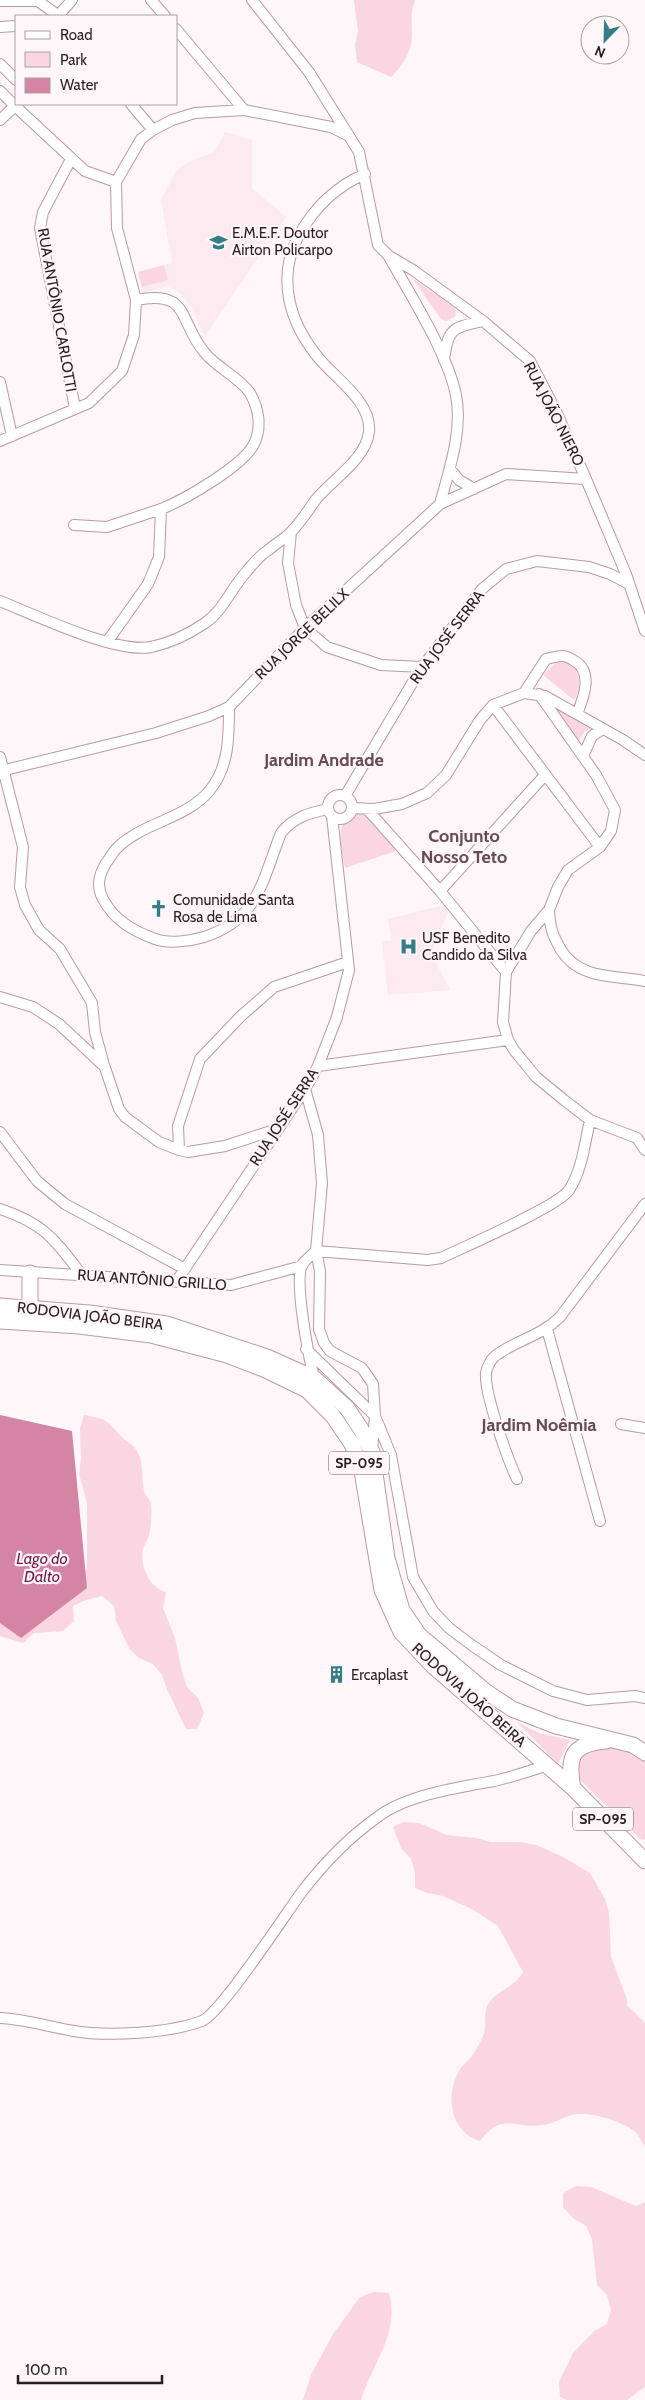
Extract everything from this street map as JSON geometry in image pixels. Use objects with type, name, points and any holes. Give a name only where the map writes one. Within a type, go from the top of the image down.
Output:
[{"type":"main road","points":[[30,1273],[30,1308]]},
{"type":"main road","name":"RODOVIA JOÃO BEIRA","points":[[1,1319],[30,1308],[89,1313],[167,1324],[267,1357],[314,1378],[347,1408],[361,1429],[372,1452],[387,1558],[402,1610],[419,1635],[485,1691],[512,1709],[556,1726],[633,1745],[645,1753]]},
{"type":"main road","name":"RODOVIA JOÃO BEIRA","points":[[1,1319],[151,1335],[227,1356],[266,1370],[307,1390],[332,1416],[352,1444],[362,1471],[382,1590],[401,1632],[432,1665],[573,1788],[639,1852]]},
{"type":"main road","points":[[573,1788],[569,1767],[572,1757],[579,1748],[593,1742],[615,1741]]},
{"type":"main road","name":"SP-095","points":[[639,1852],[645,1862]]},
{"type":"street","points":[[0,1],[38,0],[57,15]]},
{"type":"street","points":[[59,15],[72,0]]},
{"type":"street","points":[[151,0],[164,15]]},
{"type":"street","points":[[252,0],[309,72],[359,152],[378,245],[388,255],[444,360],[456,396],[455,444],[440,504]]},
{"type":"street","points":[[0,27],[15,26]]},
{"type":"street","points":[[178,31],[244,110]]},
{"type":"street","points":[[0,64],[15,79]]},
{"type":"street","points":[[0,91],[85,171],[116,182]]},
{"type":"street","points":[[132,105],[153,130]]},
{"type":"street","points":[[0,120],[15,106]]},
{"type":"street","points":[[0,441],[89,402],[122,371],[134,335],[136,300],[118,228],[116,182],[141,139],[172,120],[195,113],[244,110],[312,122],[331,127],[349,136]]},
{"type":"street","name":"RUA ANTÔNIO CARLOTTI","points":[[71,159],[43,212],[40,228],[75,408]]},
{"type":"street","points":[[0,601],[107,642],[150,647],[181,637],[207,622],[245,573],[264,553],[291,532],[317,498],[363,450],[369,427],[363,406],[316,355],[301,331],[288,299],[286,272],[292,248],[306,223],[316,210],[351,179],[365,174]]},
{"type":"street","name":"RUA JOÃO NIERO","points":[[388,255],[413,270],[483,321],[530,361],[555,410],[586,479],[629,584],[645,631]]},
{"type":"street","points":[[74,525],[107,527],[162,509],[182,500],[215,479],[248,451],[256,438],[259,425],[258,411],[249,392],[204,353],[182,311],[174,302],[165,297],[136,300]]},
{"type":"street","points":[[444,360],[447,340],[452,332],[460,326],[483,321]]},
{"type":"street","points":[[0,382],[12,436]]},
{"type":"street","points":[[450,468],[459,480],[474,489]]},
{"type":"street","name":"RUA JORGE BELILX","points":[[2,772],[156,733],[209,716],[229,707],[306,628],[440,504],[512,473],[586,479]]},
{"type":"street","points":[[107,642],[148,584],[159,557],[162,509]]},
{"type":"street","points":[[291,532],[288,563],[296,606],[306,628],[327,646],[381,665],[422,667]]},
{"type":"street","name":"RUA JOSÉ SERRA","points":[[345,796],[422,667],[482,589],[506,568],[537,561],[589,567],[610,574],[629,584]]},
{"type":"street","points":[[524,693],[546,659],[563,655],[575,661],[584,670],[586,684],[584,697],[577,714]]},
{"type":"street","points":[[352,808],[367,809],[402,804],[427,793],[446,775],[480,720],[493,705],[524,693],[539,694],[603,729],[645,756]]},
{"type":"street","points":[[539,694],[583,756],[615,810],[611,831],[600,846],[568,870],[558,887],[549,910],[531,931],[506,972],[503,1022],[508,1040],[536,1077],[590,1120],[637,1138],[645,1150]]},
{"type":"street","points":[[493,705],[600,846]]},
{"type":"street","points":[[229,707],[229,740],[221,773],[209,791],[192,806],[141,831],[116,848],[102,870],[98,880],[101,895],[110,911],[133,930],[158,940],[193,940],[219,932],[239,920],[255,900],[281,833],[288,824],[298,817],[330,812],[343,819],[349,815],[352,808],[351,801],[345,796],[333,798],[330,812]]},
{"type":"street","points":[[583,756],[592,736],[603,729]]},
{"type":"street","points":[[0,757],[2,772],[23,848],[20,887],[25,905],[39,930],[60,949],[92,1003],[95,1032],[119,1109],[125,1117],[159,1142],[188,1152],[224,1146],[277,1129]]},
{"type":"street","points":[[440,891],[545,775]]},
{"type":"street","points":[[367,809],[440,891],[506,972]]},
{"type":"street","name":"RUA JOSÉ SERRA","points":[[176,1282],[305,1090],[318,1066],[337,1017],[349,970],[330,812]]},
{"type":"street","points":[[549,910],[550,930],[568,961],[586,972],[645,981]]},
{"type":"street","points":[[179,1150],[178,1126],[200,1059],[274,987],[348,962]]},
{"type":"street","points":[[0,997],[33,1007],[59,1024],[104,1065]]},
{"type":"street","points":[[318,1066],[508,1040]]},
{"type":"street","points":[[305,1090],[318,1135],[322,1183],[316,1251],[320,1271],[319,1329],[324,1343],[330,1351],[362,1368],[373,1384],[375,1416],[372,1452]]},
{"type":"street","points":[[316,1251],[428,1260],[441,1258],[526,1218],[568,1193],[574,1183],[590,1120]]},
{"type":"street","points":[[0,1132],[37,1181],[65,1204],[185,1269]]},
{"type":"street","points":[[517,1479],[501,1440],[486,1373],[496,1354],[547,1329],[560,1317],[645,1204]]},
{"type":"street","points":[[0,1209],[42,1227],[82,1275]]},
{"type":"street","points":[[314,1378],[306,1349],[300,1290],[302,1266],[316,1251]]},
{"type":"street","name":"RUA ANTÔNIO GRILLO","points":[[0,1270],[231,1285],[302,1266]]},
{"type":"street","points":[[547,1329],[600,1521]]},
{"type":"street","points":[[306,1349],[375,1416],[391,1455],[413,1577],[433,1611],[449,1628],[501,1665],[553,1691],[587,1700],[642,1696]]},
{"type":"street","points":[[621,1424],[645,1428]]},
{"type":"street","points":[[0,2018],[74,2031],[111,2034],[190,2025],[205,2020],[240,1978],[302,1892],[329,1859],[355,1834],[381,1814],[434,1793],[548,1766]]},
{"type":"shaded area","name":"E.M.E.F. Doutor Airton Policarpo","points":[[225,132],[252,140],[252,188],[286,217],[205,336],[191,307],[180,293],[167,286],[143,293],[138,272],[172,263],[161,200],[177,170],[189,162],[214,152]]},
{"type":"shaded area","name":"USF Benedito Candido da Silva","points":[[444,905],[448,912],[431,953],[450,990],[388,995],[382,941],[392,941],[388,919]]},
{"type":"green space","points":[[354,0],[415,0],[412,13],[412,41],[408,53],[391,77],[357,62],[355,45],[358,31]]},
{"type":"green space","points":[[164,265],[168,280],[142,287],[138,272]]},
{"type":"green space","points":[[412,278],[452,306],[456,310],[455,317],[446,321],[441,319]]},
{"type":"green space","points":[[557,662],[571,665],[578,675],[579,687],[574,700],[543,675]]},
{"type":"green space","points":[[552,706],[591,729],[585,731],[578,742]]},
{"type":"green space","points":[[358,812],[368,816],[396,851],[345,868],[341,843],[342,828],[350,816]]},
{"type":"green space","points":[[84,1415],[98,1418],[110,1424],[133,1446],[140,1457],[144,1491],[150,1502],[151,1511],[149,1535],[142,1555],[144,1569],[155,1586],[166,1592],[163,1608],[175,1638],[182,1672],[187,1687],[198,1698],[204,1713],[197,1729],[186,1729],[162,1675],[153,1664],[139,1658],[129,1648],[116,1621],[114,1606],[102,1596],[73,1606],[74,1621],[63,1631],[34,1633],[23,1643],[0,1636],[0,1605],[79,1582],[87,1569],[87,1503],[79,1474],[81,1459],[80,1429]]},
{"type":"green space","points":[[517,1722],[539,1733],[570,1740],[558,1764]]},
{"type":"green space","points":[[614,1742],[645,1758],[645,1840],[640,1839],[579,1779],[577,1762],[583,1747]]},
{"type":"green space","points":[[403,1822],[419,1823],[447,1835],[476,1838],[491,1842],[520,1842],[536,1845],[563,1857],[590,1873],[605,1899],[609,1913],[611,1957],[627,1999],[627,2005],[645,2023],[645,2147],[634,2131],[621,2123],[604,2117],[586,2114],[571,2115],[542,2125],[502,2124],[488,2132],[480,2141],[462,2130],[453,2112],[452,2091],[455,2081],[460,2069],[472,2056],[483,2036],[486,2011],[489,2003],[496,1995],[515,1982],[523,1972],[498,1926],[472,1909],[443,1896],[427,1893],[415,1888],[415,1873],[411,1859],[401,1848],[393,1827]]},
{"type":"green space","points":[[576,2186],[591,2187],[636,2206],[645,2202],[645,2387],[627,2400],[567,2400],[560,2397],[559,2382],[573,2353],[594,2331],[607,2324],[611,2310],[607,2295],[597,2285],[592,2239],[586,2226],[573,2218],[563,2207],[563,2193]]},
{"type":"green space","points":[[374,2292],[389,2293],[391,2321],[384,2347],[361,2400],[303,2400],[311,2375],[333,2334],[360,2297]]},
{"type":"water","name":"Lago do Dalto","points":[[0,1415],[72,1431],[87,1588],[21,1638],[0,1623]]},
{"type":"place","name":"E.M.E.F. Doutor Airton Policarpo","points":[[218,242]]},
{"type":"place","name":"Comunidade Santa Rosa de Lima","points":[[159,909]]},
{"type":"place","name":"USF Benedito Candido da Silva","points":[[408,947]]},
{"type":"place","name":"Ercaplast","points":[[337,1675]]},
{"type":"district","name":"Jardim Andrade","points":[[324,760]]},
{"type":"district","name":"Conjunto Nosso Teto","points":[[464,846]]},
{"type":"district","name":"Jardim Noêmia","points":[[539,1425]]}]
